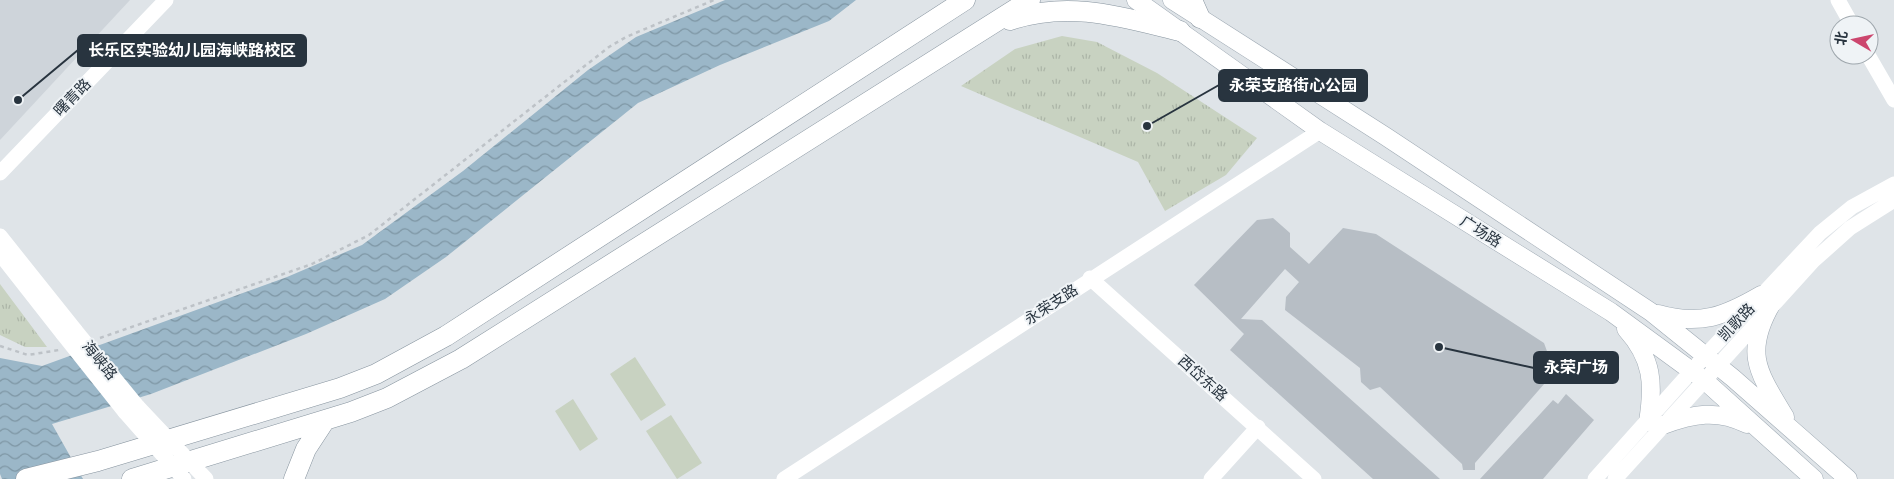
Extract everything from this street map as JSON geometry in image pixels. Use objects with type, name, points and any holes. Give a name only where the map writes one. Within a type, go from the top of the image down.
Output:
[{"type":"highway","points":[[26,479],[98,461],[340,388],[376,374],[446,336],[965,0]]},
{"type":"highway","points":[[132,479],[182,469],[387,398],[461,359],[1030,0]]},
{"type":"highway","points":[[987,28],[1030,14],[1059,10],[1084,10],[1114,15],[1180,31]]},
{"type":"highway","points":[[294,479],[306,449],[325,420]]},
{"type":"main road","name":"广场路","points":[[1136,0],[1320,130],[1611,312],[1698,375],[1814,479]]},
{"type":"main road","name":"广场路","points":[[1172,0],[1196,9],[1650,312],[1711,360],[1848,479]]},
{"type":"main road","points":[[1650,312],[1675,319],[1706,319],[1767,299]]},
{"type":"main road","points":[[1767,299],[1759,329],[1756,359],[1764,382],[1795,433]]},
{"type":"main road","points":[[1611,312],[1637,341],[1648,365],[1656,424],[1706,414],[1736,419],[1759,430]]},
{"type":"street","name":"曙青路","points":[[0,173],[166,0]]},
{"type":"street","points":[[1838,0],[1846,15]]},
{"type":"street","points":[[1874,65],[1894,100]]},
{"type":"street","name":"永荣支路","points":[[784,479],[1320,130]]},
{"type":"street","name":"凯歌路","points":[[1615,479],[1656,424],[1836,218],[1894,184]]},
{"type":"street","name":"凯歌路","points":[[1767,299],[1856,224],[1894,200]]},
{"type":"street","name":"海峡路","points":[[0,236],[68,337]]},
{"type":"street","name":"海峡路","points":[[0,254],[68,337],[182,469],[206,479]]},
{"type":"street","name":"西岱东路","points":[[1090,278],[1314,479]]},
{"type":"street","name":"凯歌路","points":[[1595,479],[1656,424]]},
{"type":"street","points":[[1211,479],[1258,427]]},
{"type":"path","points":[[93,340],[312,264],[369,235],[608,47],[626,37],[714,0]]},
{"type":"path","points":[[0,346],[28,355],[47,354],[68,337]]},
{"type":"shaded area","points":[[0,0],[130,0],[0,140]]},
{"type":"green space","points":[[1062,36],[1097,42],[1157,73],[1257,138],[1226,175],[1165,211],[1138,162],[961,86],[1015,49]]},
{"type":"green space","points":[[0,284],[47,347],[25,347],[0,335]]},
{"type":"green space","points":[[635,357],[666,405],[641,421],[610,374]]},
{"type":"green space","points":[[573,399],[598,439],[580,451],[555,411]]},
{"type":"green space","points":[[671,415],[702,463],[677,479],[646,431]]},
{"type":"water","points":[[725,0],[856,0],[829,21],[720,65],[638,103],[446,257],[385,299],[306,334],[151,394],[52,424],[83,479],[2,479],[0,474],[0,358],[42,366],[287,277],[362,245],[463,171],[588,70],[636,37]]},
{"type":"building","points":[[1273,218],[1290,233],[1290,247],[1309,264],[1343,228],[1376,234],[1544,343],[1552,365],[1541,378],[1545,383],[1475,463],[1475,470],[1463,470],[1462,464],[1380,387],[1370,390],[1361,382],[1360,368],[1285,310],[1286,297],[1299,282],[1285,269],[1241,319],[1262,320],[1440,479],[1373,479],[1230,350],[1244,334],[1194,285],[1257,220]]},
{"type":"building","points":[[1566,394],[1594,420],[1543,479],[1480,479],[1553,400],[1558,404]]},
{"type":"place","name":"长乐区实验幼儿园海峡路校区","points":[[18,100]]},
{"type":"place","name":"永荣支路街心公园","points":[[1147,126]]},
{"type":"place","name":"永荣广场","points":[[1439,347]]}]
